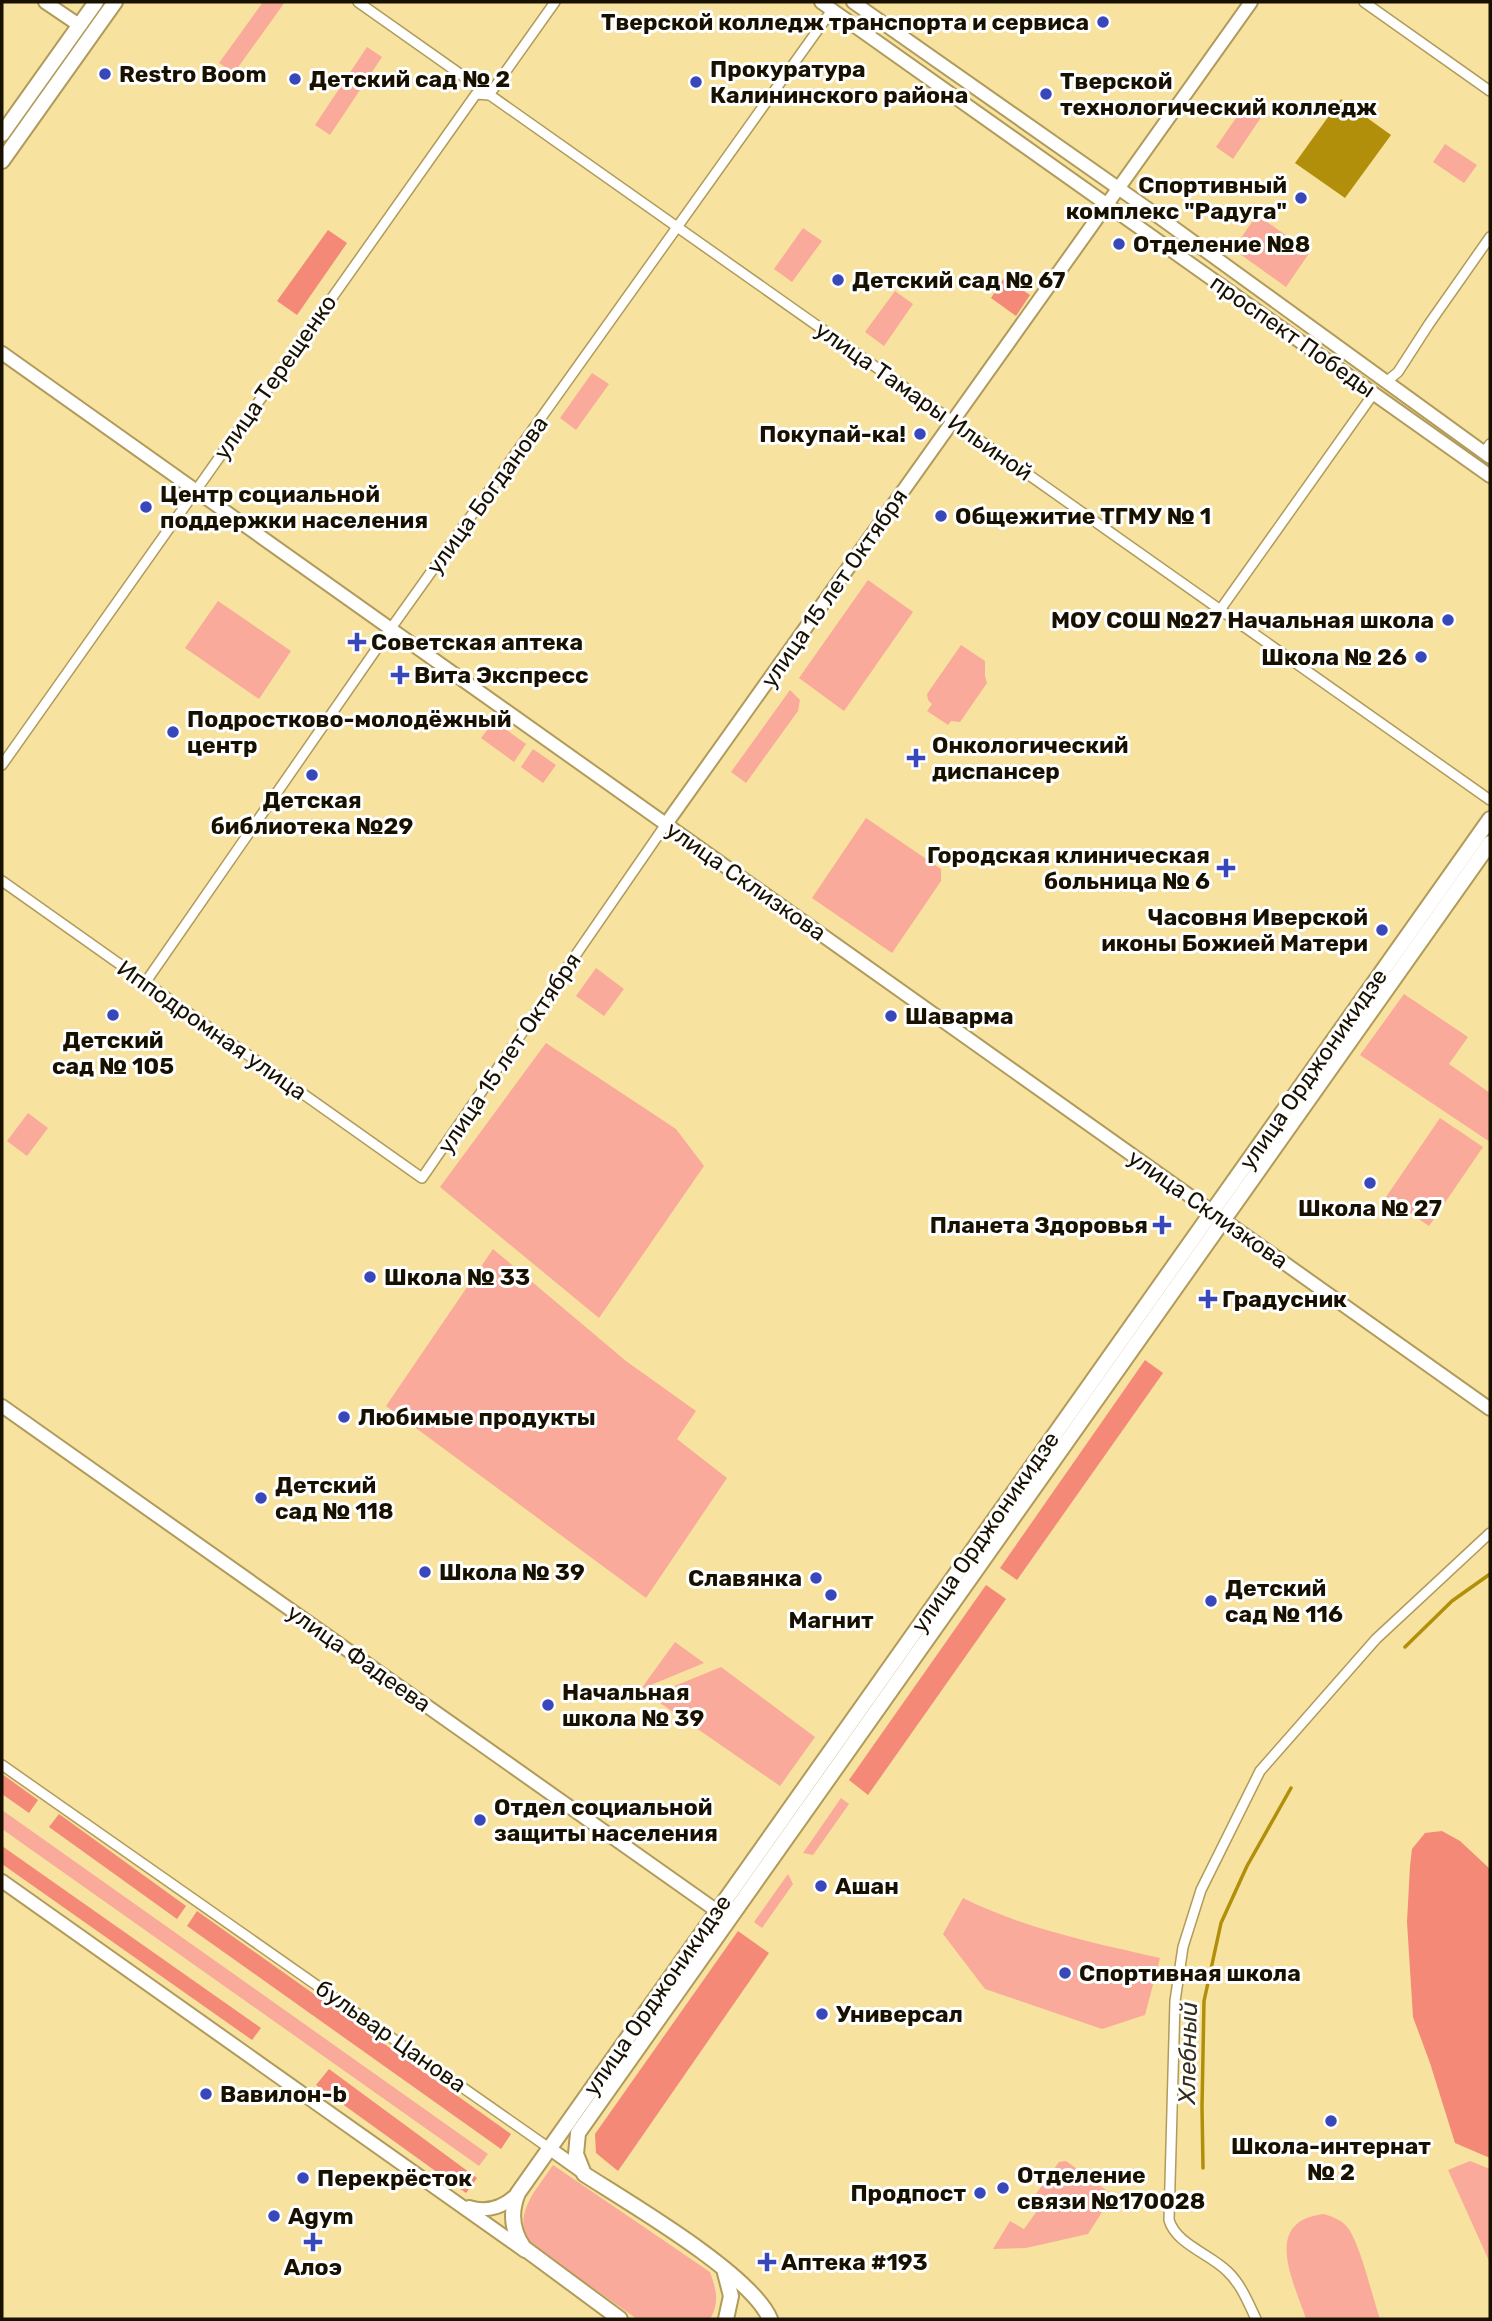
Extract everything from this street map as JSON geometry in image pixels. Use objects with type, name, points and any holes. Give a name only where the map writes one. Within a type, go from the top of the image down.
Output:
[{"type":"main road","points":[[2,134],[96,2]]},
{"type":"main road","points":[[2,160],[114,2]]},
{"type":"main road","name":"улица Орджоникидзе","points":[[584,2174],[576,2154],[578,2133],[838,1765],[1490,819]]},
{"type":"main road","name":"улица Орджоникидзе","points":[[528,2253],[513,2225],[513,2208],[518,2193],[835,1743],[1490,843]]},
{"type":"main road","points":[[835,1743],[840,1753],[838,1765]]},
{"type":"main road","name":"бульвар Цанова","points":[[584,2174],[723,2268],[757,2297],[770,2319]]},
{"type":"main road","points":[[528,2253],[620,2319]]},
{"type":"main road","points":[[723,2268],[731,2295],[726,2319]]},
{"type":"street","points":[[45,2],[79,26]]},
{"type":"street","name":"улица Тамары Ильиной","points":[[358,2],[1490,800]]},
{"type":"street","name":"улица Терещенко","points":[[2,765],[476,94],[489,94],[555,2]]},
{"type":"street","name":"проспект Победы","points":[[853,2],[1386,383],[1488,451]]},
{"type":"street","name":"улица 15 лет Октября","points":[[422,1178],[666,824],[1251,2]]},
{"type":"street","points":[[1364,2],[1490,91]]},
{"type":"street","name":"проспект Победы","points":[[826,6],[1490,476]]},
{"type":"street","name":"улица Богданова","points":[[145,983],[391,629],[678,228],[826,6]]},
{"type":"street","points":[[1386,383],[1398,372],[1490,237]]},
{"type":"street","name":"улица Склизкова","points":[[2,353],[1490,1409]]},
{"type":"street","points":[[1220,610],[1374,393]]},
{"type":"street","name":"Ипподромная улица","points":[[2,881],[422,1178]]},
{"type":"street","name":"улица Фадеева","points":[[2,1406],[717,1911]]},
{"type":"street","points":[[1256,2319],[1231,2275],[1175,2234],[1169,2220],[1174,2022],[1183,1947],[1200,1890],[1260,1771],[1376,1639],[1490,1533]]},
{"type":"street","name":"бульвар Цанова","points":[[2,1765],[584,2174]]},
{"type":"street","points":[[2,1881],[528,2253]]},
{"type":"street","points":[[456,2201],[473,2209],[488,2209],[506,2203],[518,2193]]},
{"type":"shaded area","points":[[263,2],[285,2],[234,73],[219,63]]},
{"type":"shaded area","points":[[367,47],[382,57],[330,135],[315,125]]},
{"type":"shaded area","points":[[1341,99],[1391,135],[1345,198],[1295,163]]},
{"type":"shaded area","points":[[1247,102],[1264,113],[1233,159],[1216,147]]},
{"type":"shaded area","points":[[1445,144],[1477,165],[1464,183],[1433,162]]},
{"type":"shaded area","points":[[1257,215],[1310,252],[1286,287],[1233,249]]},
{"type":"shaded area","points":[[803,228],[822,241],[792,282],[774,269]]},
{"type":"shaded area","points":[[328,230],[347,243],[297,315],[277,301]]},
{"type":"shaded area","points":[[1004,278],[1030,295],[1016,316],[991,298]]},
{"type":"shaded area","points":[[895,291],[913,304],[884,346],[865,332]]},
{"type":"shaded area","points":[[592,373],[609,384],[576,430],[560,418]]},
{"type":"shaded area","points":[[868,580],[913,612],[844,711],[799,678]]},
{"type":"shaded area","points":[[218,601],[291,651],[259,699],[185,648]]},
{"type":"shaded area","points":[[961,645],[985,661],[987,683],[960,722],[951,721],[948,725],[927,711],[932,704],[927,694]]},
{"type":"shaded area","points":[[790,690],[800,700],[798,711],[746,783],[731,772]]},
{"type":"shaded area","points":[[494,721],[526,744],[514,762],[481,738]]},
{"type":"shaded area","points":[[533,749],[556,765],[543,783],[521,767]]},
{"type":"shaded area","points":[[866,818],[941,869],[941,881],[892,953],[812,898]]},
{"type":"shaded area","points":[[596,968],[624,989],[604,1016],[576,996]]},
{"type":"shaded area","points":[[1404,994],[1468,1037],[1449,1064],[1490,1093],[1490,1142],[1360,1055]]},
{"type":"shaded area","points":[[546,1043],[676,1129],[704,1166],[599,1318],[440,1187]]},
{"type":"shaded area","points":[[28,1113],[48,1128],[27,1156],[7,1141]]},
{"type":"shaded area","points":[[1440,1118],[1483,1147],[1429,1226],[1386,1197]]},
{"type":"shaded area","points":[[493,1249],[626,1361],[696,1411],[677,1439],[727,1478],[646,1598],[386,1406]]},
{"type":"shaded area","points":[[1145,1360],[1163,1373],[1017,1580],[1000,1568]]},
{"type":"shaded area","points":[[986,1585],[1006,1599],[868,1795],[849,1780]]},
{"type":"shaded area","points":[[675,1642],[704,1663],[641,1689]]},
{"type":"shaded area","points":[[721,1667],[815,1737],[780,1786],[650,1696]]},
{"type":"shaded area","points":[[2,1774],[38,1800],[29,1813],[2,1794]]},
{"type":"shaded area","points":[[841,1798],[849,1804],[813,1855],[803,1853]]},
{"type":"shaded area","points":[[2,1810],[488,2154],[479,2166],[2,1829]]},
{"type":"shaded area","points":[[59,1814],[186,1906],[177,1919],[49,1827]]},
{"type":"shaded area","points":[[1442,1831],[1460,1841],[1490,1869],[1490,2158],[1455,2143],[1413,2017],[1407,1922],[1412,1849],[1425,1833]]},
{"type":"shaded area","points":[[2,1846],[261,2028],[252,2040],[2,1864]]},
{"type":"shaded area","points":[[788,1874],[793,1884],[762,1928],[754,1922]]},
{"type":"shaded area","name":"Спортивная школа","points":[[963,1898],[1035,1927],[1160,1958],[1145,2015],[1102,2029],[985,1989],[943,1934]]},
{"type":"shaded area","points":[[197,1911],[511,2134],[501,2149],[187,1926]]},
{"type":"shaded area","points":[[738,1931],[769,1953],[618,2171],[596,2153],[595,2134]]},
{"type":"shaded area","points":[[329,2069],[477,2178],[466,2193],[316,2085]]},
{"type":"shaded area","points":[[1066,2161],[1113,2195],[1088,2234],[1026,2248],[993,2249],[1010,2221],[1024,2229],[1042,2204],[1033,2198],[1059,2162]]},
{"type":"shaded area","points":[[1470,2161],[1490,2169],[1490,2263],[1448,2170]]},
{"type":"shaded area","points":[[553,2165],[710,2272],[716,2296],[710,2319],[637,2319],[529,2243],[524,2232],[525,2212]]},
{"type":"shaded area","points":[[1324,2214],[1343,2223],[1353,2236],[1380,2319],[1306,2319],[1290,2271],[1287,2241],[1293,2228],[1305,2219]]},
{"type":"waterway","name":"Хлебный","points":[[1405,1647],[1452,1601],[1490,1574]]},
{"type":"waterway","name":"Хлебный","points":[[1203,2168],[1204,2001],[1221,1923],[1247,1866],[1291,1788]]},
{"type":"place","name":"Тверской колледж транспорта и сервиса","points":[[1103,22]]},
{"type":"place","name":"Restro Boom","points":[[105,74]]},
{"type":"place","name":"Детский сад № 2","points":[[295,79]]},
{"type":"place","name":"Прокуратура Калининского района","points":[[696,82]]},
{"type":"place","name":"Тверской технологический колледж","points":[[1046,94]]},
{"type":"place","name":"Спортивный комплекс \"Радуга\"","points":[[1301,198]]},
{"type":"place","name":"Отделение №8","points":[[1119,244]]},
{"type":"place","name":"Детский сад № 67","points":[[838,280]]},
{"type":"place","name":"Покупай-ка!","points":[[920,434]]},
{"type":"place","name":"Центр социальной поддержки населения","points":[[146,507]]},
{"type":"place","name":"Общежитие ТГМУ № 1","points":[[941,516]]},
{"type":"place","name":"МОУ СОШ №27 Начальная школа","points":[[1448,620]]},
{"type":"place","name":"Советская аптека","points":[[357,642]]},
{"type":"place","name":"Школа № 26","points":[[1421,657]]},
{"type":"place","name":"Вита Экспресс","points":[[400,675]]},
{"type":"place","name":"Подростково-молодёжный центр","points":[[173,732]]},
{"type":"place","name":"Онкологический диспансер","points":[[916,758]]},
{"type":"place","name":"Детская библиотека №29","points":[[312,775]]},
{"type":"place","name":"Городская клиническая больница № 6","points":[[1226,868]]},
{"type":"place","name":"Часовня Иверской иконы Божией Матери","points":[[1382,930]]},
{"type":"place","name":"Детский сад № 105","points":[[113,1015]]},
{"type":"place","name":"Шаварма","points":[[891,1016]]},
{"type":"place","name":"Школа № 27","points":[[1370,1183]]},
{"type":"place","name":"Планета Здоровья","points":[[1162,1225]]},
{"type":"place","name":"Школа № 33","points":[[370,1277]]},
{"type":"place","name":"Градусник","points":[[1208,1299]]},
{"type":"place","name":"Любимые продукты","points":[[344,1417]]},
{"type":"place","name":"Детский сад № 118","points":[[261,1498]]},
{"type":"place","name":"Школа № 39","points":[[425,1572]]},
{"type":"place","name":"Славянка","points":[[816,1578]]},
{"type":"place","name":"Магнит","points":[[831,1595]]},
{"type":"place","name":"Детский сад № 116","points":[[1211,1601]]},
{"type":"place","name":"Начальная школа № 39","points":[[548,1705]]},
{"type":"place","name":"Отдел социальной защиты населения","points":[[480,1820]]},
{"type":"place","name":"Ашан","points":[[821,1886]]},
{"type":"place","name":"Спортивная школа","points":[[1065,1973]]},
{"type":"place","name":"Универсал","points":[[822,2014]]},
{"type":"place","name":"Вавилон-b","points":[[206,2094]]},
{"type":"place","name":"Школа-интернат № 2","points":[[1331,2121]]},
{"type":"place","name":"Перекрёсток","points":[[303,2178]]},
{"type":"place","name":"Отделение связи №170028","points":[[1003,2188]]},
{"type":"place","name":"Продпост","points":[[980,2193]]},
{"type":"place","name":"Agym","points":[[274,2216]]},
{"type":"place","name":"Алоэ","points":[[313,2242]]},
{"type":"place","name":"Аптека #193","points":[[767,2262]]}]
